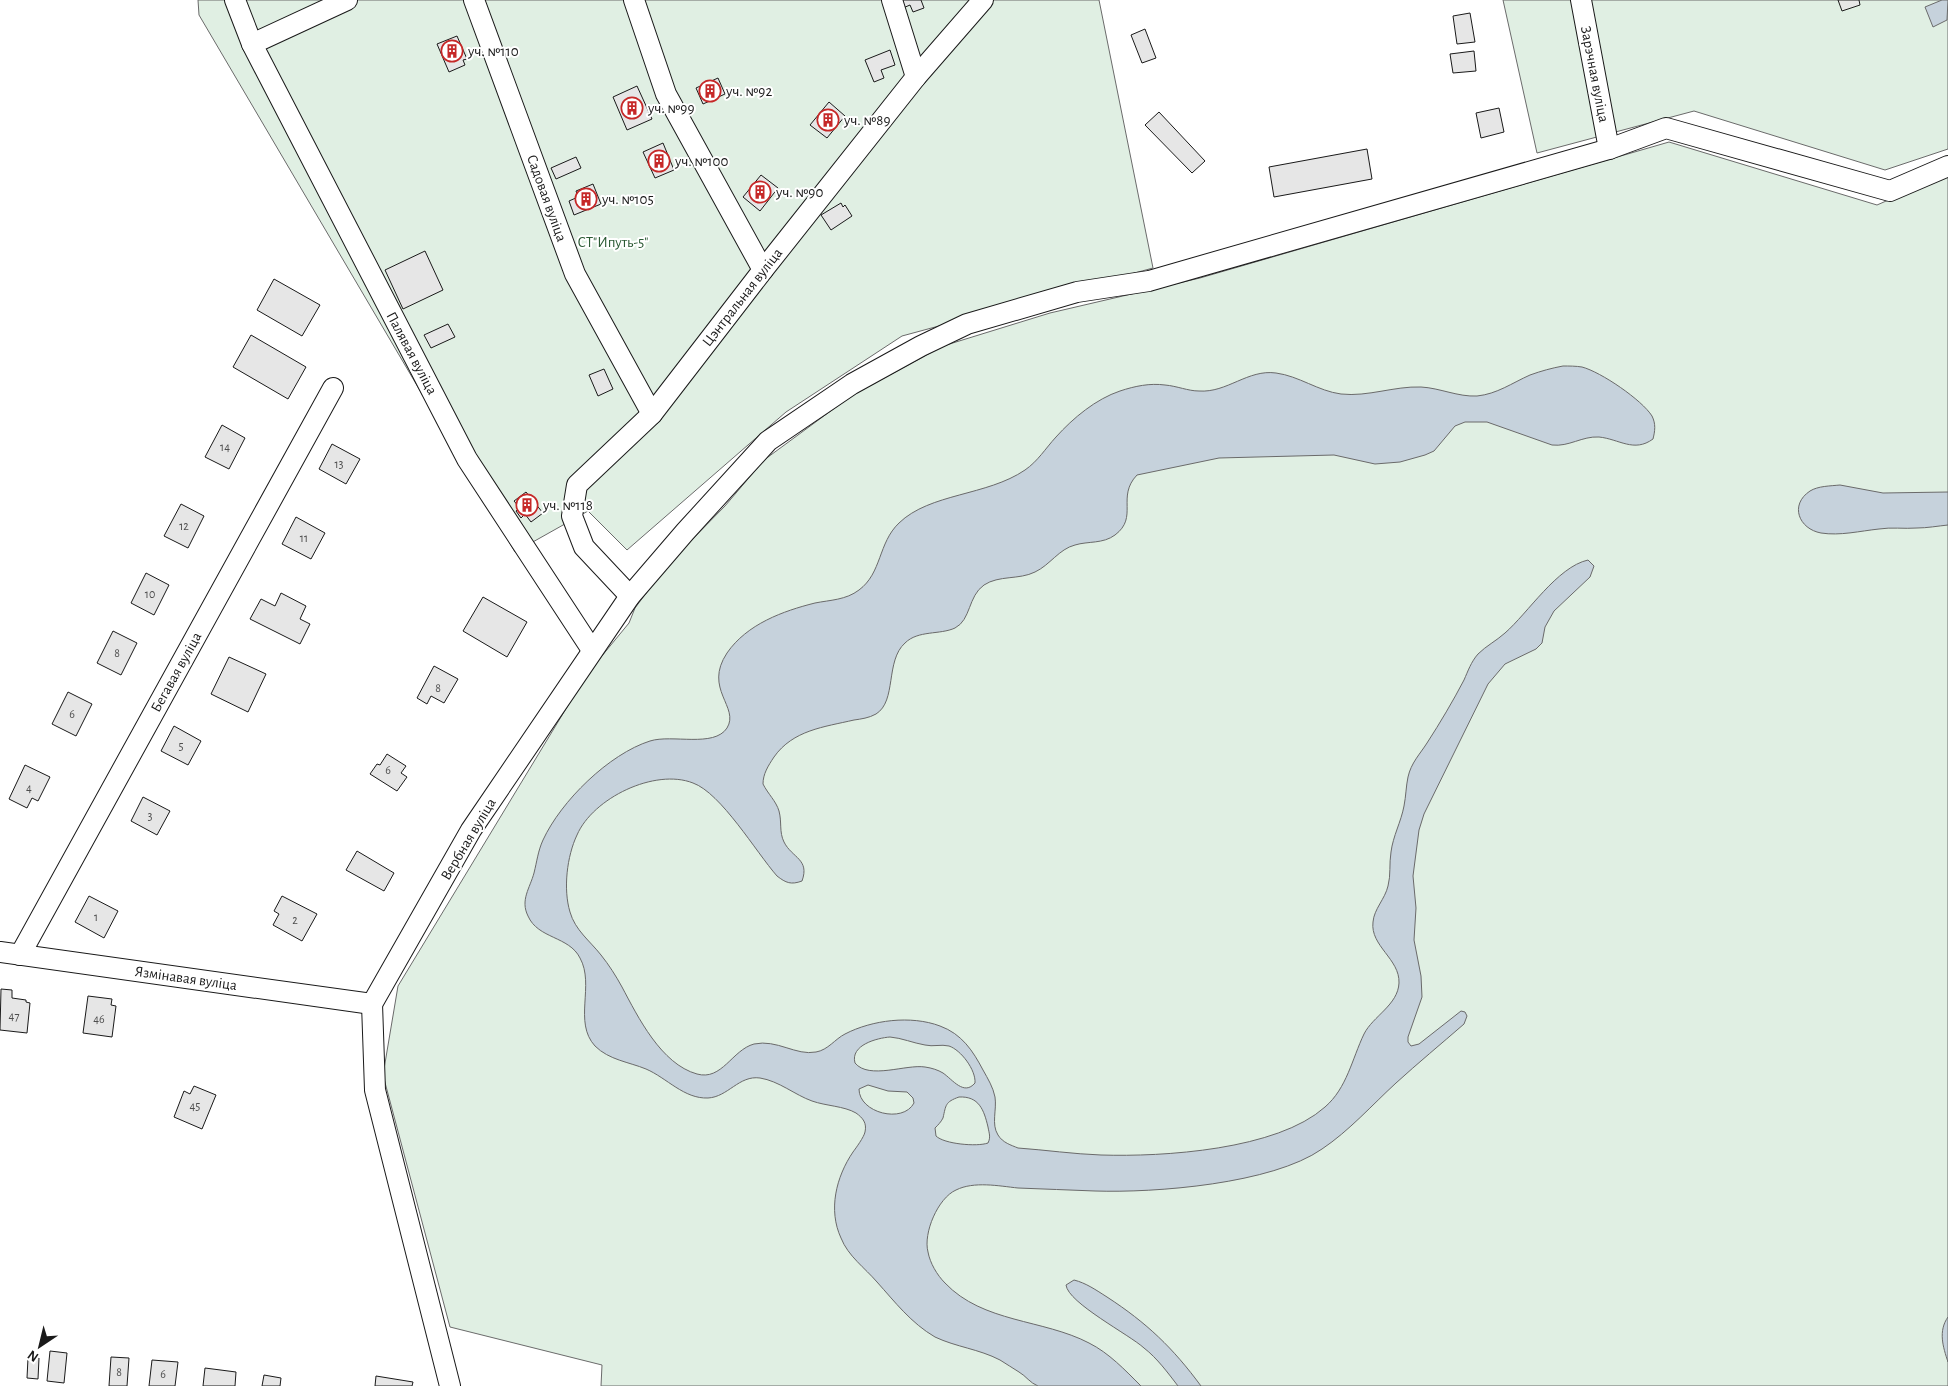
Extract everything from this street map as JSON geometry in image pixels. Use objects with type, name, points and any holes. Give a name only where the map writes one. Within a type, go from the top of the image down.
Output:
[{"type":"street","name":"Палявая вуліца","points":[[235,0],[252,44],[468,458],[592,650]]},
{"type":"street","points":[[252,44],[347,0]]},
{"type":"street","name":"Садовая вуліца","points":[[474,0],[575,274],[652,414]]},
{"type":"street","points":[[634,0],[666,94],[763,270]]},
{"type":"street","points":[[892,0],[916,77]]},
{"type":"street","name":"Цэнтральная вуліца","points":[[630,596],[584,547],[572,516],[577,485],[652,414],[916,77],[983,0]]},
{"type":"street","name":"Зарэчная вуліца","points":[[1580,0],[1609,149]]},
{"type":"street","name":"Вербная вуліца","points":[[372,1004],[471,830],[630,596],[768,441],[852,384],[921,346],[967,324],[1077,292],[1149,281],[1609,149],[1666,128],[1890,191],[1948,166]]},
{"type":"street","name":"Бегавая вуліца","points":[[10,954],[333,388]]},
{"type":"street","name":"Язмінавая вуліца","points":[[10,954],[372,1004]]},
{"type":"street","points":[[372,1004],[375,1090],[450,1386]]},
{"type":"green space","name":"СТ\"Ипуть-5\"","points":[[198,0],[1099,0],[1153,268],[902,336],[786,412],[627,550],[588,511],[515,552],[199,15]]},
{"type":"green space","points":[[1503,0],[1948,0],[1948,149],[1885,170],[1694,111],[1537,153]]},
{"type":"green space","points":[[1669,142],[1877,205],[1948,174],[1948,1386],[601,1386],[602,1365],[450,1327],[383,1075],[398,986],[587,674],[629,623],[635,608],[668,564],[725,506],[764,460],[851,396],[943,346],[1050,313],[1200,278]]},
{"type":"shaded area","points":[[1942,0],[1948,0],[1947,20],[1933,27],[1925,7]]},
{"type":"shaded area","points":[[1563,366],[1577,366],[1590,370],[1610,380],[1640,402],[1652,416],[1655,428],[1653,439],[1646,443],[1633,445],[1606,438],[1593,437],[1552,445],[1487,422],[1465,422],[1455,426],[1434,451],[1400,462],[1375,464],[1334,455],[1219,458],[1137,475],[1128,491],[1126,521],[1115,535],[1106,540],[1069,547],[1035,572],[996,580],[984,585],[975,595],[964,619],[955,628],[916,636],[905,643],[895,660],[887,700],[876,714],[800,735],[790,741],[774,757],[765,773],[763,784],[779,811],[784,842],[802,863],[804,874],[802,881],[789,883],[777,876],[738,824],[715,798],[693,783],[678,779],[644,783],[627,789],[597,809],[585,822],[577,835],[567,873],[568,903],[572,918],[620,983],[635,1012],[652,1038],[672,1060],[684,1069],[697,1074],[706,1075],[713,1073],[746,1047],[754,1044],[771,1044],[809,1053],[820,1051],[841,1036],[867,1025],[904,1020],[917,1021],[948,1029],[961,1038],[971,1050],[992,1086],[995,1102],[996,1131],[1002,1140],[1018,1148],[1126,1155],[1186,1152],[1249,1142],[1278,1133],[1304,1121],[1325,1107],[1344,1082],[1364,1034],[1394,998],[1398,991],[1398,974],[1376,938],[1373,931],[1373,922],[1375,913],[1388,886],[1390,856],[1403,812],[1407,780],[1411,767],[1446,712],[1478,654],[1505,633],[1554,581],[1576,564],[1588,560],[1594,566],[1590,577],[1554,611],[1545,627],[1542,643],[1536,649],[1505,664],[1488,684],[1424,814],[1419,830],[1413,876],[1416,908],[1414,940],[1421,976],[1422,997],[1408,1042],[1411,1046],[1419,1044],[1461,1011],[1465,1012],[1467,1016],[1464,1024],[1332,1142],[1300,1161],[1274,1171],[1212,1184],[1149,1190],[1095,1191],[987,1185],[963,1187],[949,1194],[943,1200],[933,1217],[927,1244],[932,1265],[945,1283],[960,1296],[977,1306],[995,1313],[1071,1335],[1089,1343],[1110,1357],[1141,1386],[1038,1386],[1000,1360],[935,1337],[911,1319],[852,1256],[844,1244],[837,1227],[835,1205],[838,1183],[847,1162],[865,1132],[864,1121],[856,1113],[812,1101],[774,1082],[760,1078],[746,1080],[715,1097],[708,1098],[691,1095],[646,1069],[606,1055],[595,1046],[585,1026],[586,980],[580,958],[569,945],[546,934],[533,924],[528,916],[525,905],[526,894],[534,873],[540,848],[551,825],[574,795],[588,781],[619,756],[634,747],[659,739],[703,739],[721,734],[727,728],[730,720],[720,687],[719,677],[721,666],[727,653],[735,643],[766,620],[815,603],[843,598],[859,590],[872,575],[892,531],[912,513],[942,500],[1010,479],[1034,463],[1063,430],[1085,410],[1111,394],[1137,386],[1159,384],[1195,391],[1209,391],[1256,374],[1276,373],[1341,394],[1351,395],[1421,387],[1477,396],[1498,391],[1530,375]],"holes":[[[890,1037],[928,1046],[946,1045],[954,1048],[963,1056],[970,1067],[975,1083],[971,1087],[963,1087],[943,1073],[928,1067],[878,1071],[861,1068],[855,1063],[855,1057],[860,1047],[872,1041]],[[868,1085],[888,1091],[907,1092],[913,1098],[914,1103],[901,1113],[882,1113],[866,1104],[861,1097],[859,1089]],[[959,1097],[966,1097],[980,1105],[988,1127],[990,1137],[988,1143],[976,1145],[961,1144],[946,1141],[936,1136],[935,1128],[943,1118],[947,1105]]]},
{"type":"shaded area","points":[[1840,485],[1883,493],[1948,492],[1948,525],[1921,528],[1884,528],[1835,534],[1813,531],[1807,527],[1799,516],[1798,509],[1804,497],[1810,491],[1817,488]]},
{"type":"shaded area","points":[[1074,1280],[1099,1292],[1147,1327],[1170,1348],[1201,1386],[1178,1386],[1149,1352],[1077,1301],[1066,1285]]},
{"type":"shaded area","points":[[1948,1317],[1948,1362],[1942,1333]]},
{"type":"building","points":[[900,0],[921,0],[924,8],[913,12],[910,5],[903,8]]},
{"type":"building","points":[[1838,0],[1859,0],[1860,5],[1842,11]]},
{"type":"building","points":[[1470,13],[1475,42],[1457,44],[1453,16]]},
{"type":"building","points":[[1145,29],[1156,58],[1142,63],[1131,35]]},
{"type":"building","name":"уч. №110","points":[[457,36],[467,59],[463,60],[465,65],[449,72],[437,44]]},
{"type":"building","name":"уч. №89","points":[[890,50],[895,65],[881,70],[884,78],[874,82],[865,60]]},
{"type":"building","points":[[1474,51],[1476,71],[1453,73],[1450,54]]},
{"type":"building","name":"уч. №92","points":[[718,78],[725,94],[703,104],[696,88]]},
{"type":"building","name":"уч. №99","points":[[637,86],[652,119],[627,130],[613,97]]},
{"type":"building","name":"уч. №89","points":[[829,102],[845,116],[827,138],[810,125]]},
{"type":"building","points":[[1499,108],[1504,132],[1481,138],[1476,113]]},
{"type":"building","points":[[1159,112],[1205,161],[1192,173],[1145,125]]},
{"type":"building","name":"уч. №100","points":[[663,143],[674,170],[655,178],[643,152]]},
{"type":"building","points":[[1367,149],[1372,179],[1274,197],[1269,167]]},
{"type":"building","points":[[576,157],[581,168],[556,179],[551,168]]},
{"type":"building","name":"уч. №90","points":[[761,175],[778,188],[760,211],[743,197]]},
{"type":"building","name":"уч. №105","points":[[593,184],[601,204],[574,215],[569,201],[578,197],[576,191]]},
{"type":"building","points":[[841,203],[843,207],[845,205],[852,216],[831,230],[821,215]]},
{"type":"building","points":[[425,251],[443,290],[403,309],[385,270]]},
{"type":"building","points":[[274,279],[320,305],[302,336],[257,310]]},
{"type":"building","points":[[448,324],[455,337],[431,348],[424,335]]},
{"type":"building","points":[[251,335],[306,367],[288,399],[233,367]]},
{"type":"building","points":[[604,369],[613,389],[598,396],[589,375]]},
{"type":"building","points":[[222,425],[245,438],[229,469],[205,457]]},
{"type":"building","points":[[332,444],[360,459],[346,484],[319,469]]},
{"type":"building","name":"уч. №118","points":[[526,492],[543,513],[531,522],[525,514],[521,518],[516,511],[520,508],[514,501]]},
{"type":"building","points":[[181,504],[204,516],[188,548],[164,536]]},
{"type":"building","points":[[296,517],[325,533],[311,559],[282,544]]},
{"type":"building","points":[[146,573],[169,585],[154,615],[131,603]]},
{"type":"building","points":[[281,593],[306,606],[300,619],[310,624],[300,644],[250,619],[261,599],[275,606]]},
{"type":"building","points":[[483,597],[527,622],[507,657],[463,631]]},
{"type":"building","points":[[113,631],[137,643],[121,675],[97,663]]},
{"type":"building","points":[[229,657],[266,674],[248,712],[211,694]]},
{"type":"building","points":[[434,666],[458,679],[444,703],[431,696],[427,704],[417,698]]},
{"type":"building","points":[[68,692],[92,704],[76,736],[52,724]]},
{"type":"building","points":[[174,726],[201,741],[188,765],[161,751]]},
{"type":"building","points":[[387,754],[406,766],[401,773],[407,777],[397,791],[370,774],[377,764],[380,765]]},
{"type":"building","points":[[25,765],[50,777],[38,801],[32,798],[27,808],[9,799]]},
{"type":"building","points":[[143,797],[170,811],[157,835],[131,821]]},
{"type":"building","points":[[357,851],[394,873],[384,891],[346,870]]},
{"type":"building","points":[[89,896],[118,911],[104,938],[75,922]]},
{"type":"building","points":[[282,896],[317,914],[302,941],[273,925],[279,914],[274,911]]},
{"type":"building","points":[[1,989],[12,990],[12,998],[26,1000],[26,1002],[30,1003],[27,1033],[0,1030]]},
{"type":"building","points":[[88,996],[112,999],[111,1005],[116,1006],[112,1037],[83,1033]]},
{"type":"building","points":[[194,1086],[216,1095],[202,1129],[174,1117],[184,1091],[190,1094]]},
{"type":"building","points":[[50,1351],[67,1353],[64,1383],[47,1381]]},
{"type":"building","points":[[111,1357],[129,1358],[127,1386],[109,1386]]},
{"type":"building","points":[[28,1358],[39,1358],[38,1379],[27,1378]]},
{"type":"building","points":[[152,1360],[178,1362],[175,1386],[149,1386]]},
{"type":"building","points":[[205,1368],[236,1372],[235,1386],[203,1386]]},
{"type":"building","points":[[264,1375],[281,1378],[280,1386],[262,1386]]},
{"type":"building","points":[[376,1376],[413,1382],[412,1386],[375,1386]]},
{"type":"place","name":"уч. №110","points":[[452,51]]},
{"type":"place","name":"уч. №92","points":[[710,91]]},
{"type":"place","name":"уч. №99","points":[[632,108]]},
{"type":"place","name":"уч. №89","points":[[828,120]]},
{"type":"place","name":"уч. №100","points":[[659,161]]},
{"type":"place","name":"уч. №90","points":[[760,192]]},
{"type":"place","name":"уч. №105","points":[[586,199]]},
{"type":"place","name":"уч. №118","points":[[527,505]]}]
